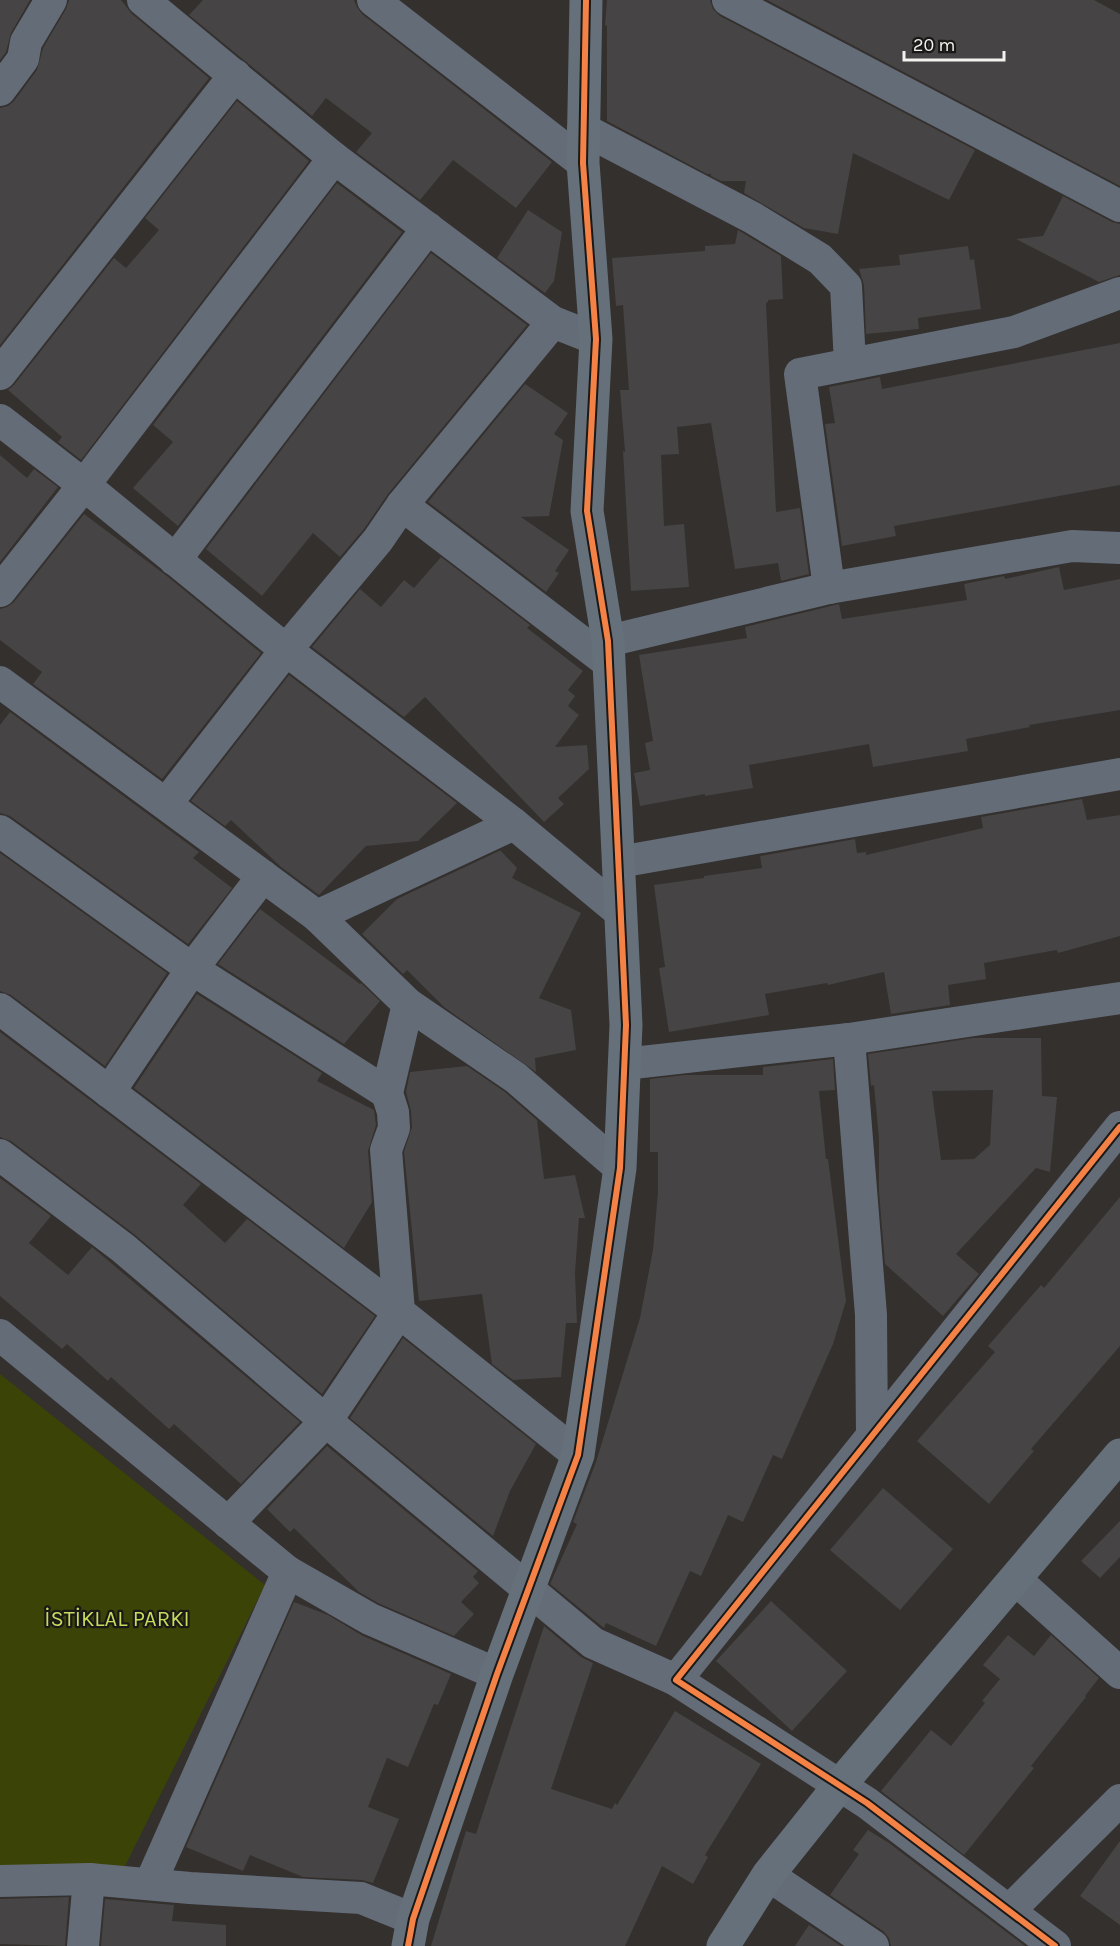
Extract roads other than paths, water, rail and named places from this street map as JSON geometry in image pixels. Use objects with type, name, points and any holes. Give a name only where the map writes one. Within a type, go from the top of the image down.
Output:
[{"type":"street","points":[[0,90],[23,59],[26,42],[51,0]]},
{"type":"street","points":[[143,0],[334,158],[553,322],[596,339]]},
{"type":"street","points":[[373,0],[583,163]]},
{"type":"street","points":[[0,1881],[89,1879],[201,1889],[361,1898],[411,1932],[497,1674],[578,1455],[620,1168],[626,1025],[609,652],[587,510],[596,339],[583,163],[586,0]]},
{"type":"street","points":[[728,0],[1120,206]]},
{"type":"street","points":[[0,374],[235,75]]},
{"type":"street","points":[[583,129],[753,218],[820,259],[846,286],[850,364]]},
{"type":"street","points":[[0,591],[334,158]]},
{"type":"street","points":[[175,560],[428,228]]},
{"type":"street","points":[[830,588],[800,374],[1014,333],[1120,293]]},
{"type":"street","points":[[166,804],[286,650],[378,540],[402,505],[553,322]]},
{"type":"street","points":[[0,420],[84,485],[286,650],[514,824],[621,913]]},
{"type":"street","points":[[402,505],[609,652]]},
{"type":"street","points":[[609,652],[830,588],[1072,546],[1120,548]]},
{"type":"street","points":[[0,682],[317,916],[408,1004],[516,1078],[620,1168]]},
{"type":"street","points":[[619,862],[1120,774]]},
{"type":"street","points":[[317,916],[514,824]]},
{"type":"street","points":[[0,831],[192,969],[387,1093]]},
{"type":"street","points":[[109,1092],[192,969],[263,876]]},
{"type":"street","points":[[624,1064],[849,1039],[1120,998]]},
{"type":"street","points":[[228,1523],[326,1421],[399,1312],[386,1150],[394,1128],[393,1112],[387,1093],[408,1004]]},
{"type":"street","points":[[0,1010],[399,1312],[578,1455]]},
{"type":"street","points":[[849,1039],[871,1315],[872,1436]]},
{"type":"street","points":[[676,1680],[1120,1126]]},
{"type":"street","points":[[0,1155],[123,1248],[326,1421],[593,1643],[676,1680],[867,1803],[1055,1946]]},
{"type":"street","points":[[0,1335],[288,1572],[370,1619],[497,1674]]},
{"type":"street","points":[[723,1946],[768,1875],[839,1786],[1120,1455]]},
{"type":"street","points":[[150,1884],[288,1572]]},
{"type":"street","points":[[1015,1579],[1120,1673]]},
{"type":"street","points":[[1010,1911],[1120,1800]]},
{"type":"street","points":[[768,1875],[873,1946]]},
{"type":"street","points":[[82,1946],[89,1879]]},
{"type":"park label","name":"İSTİKLAL PARKI","points":[[117,1619]]}]
